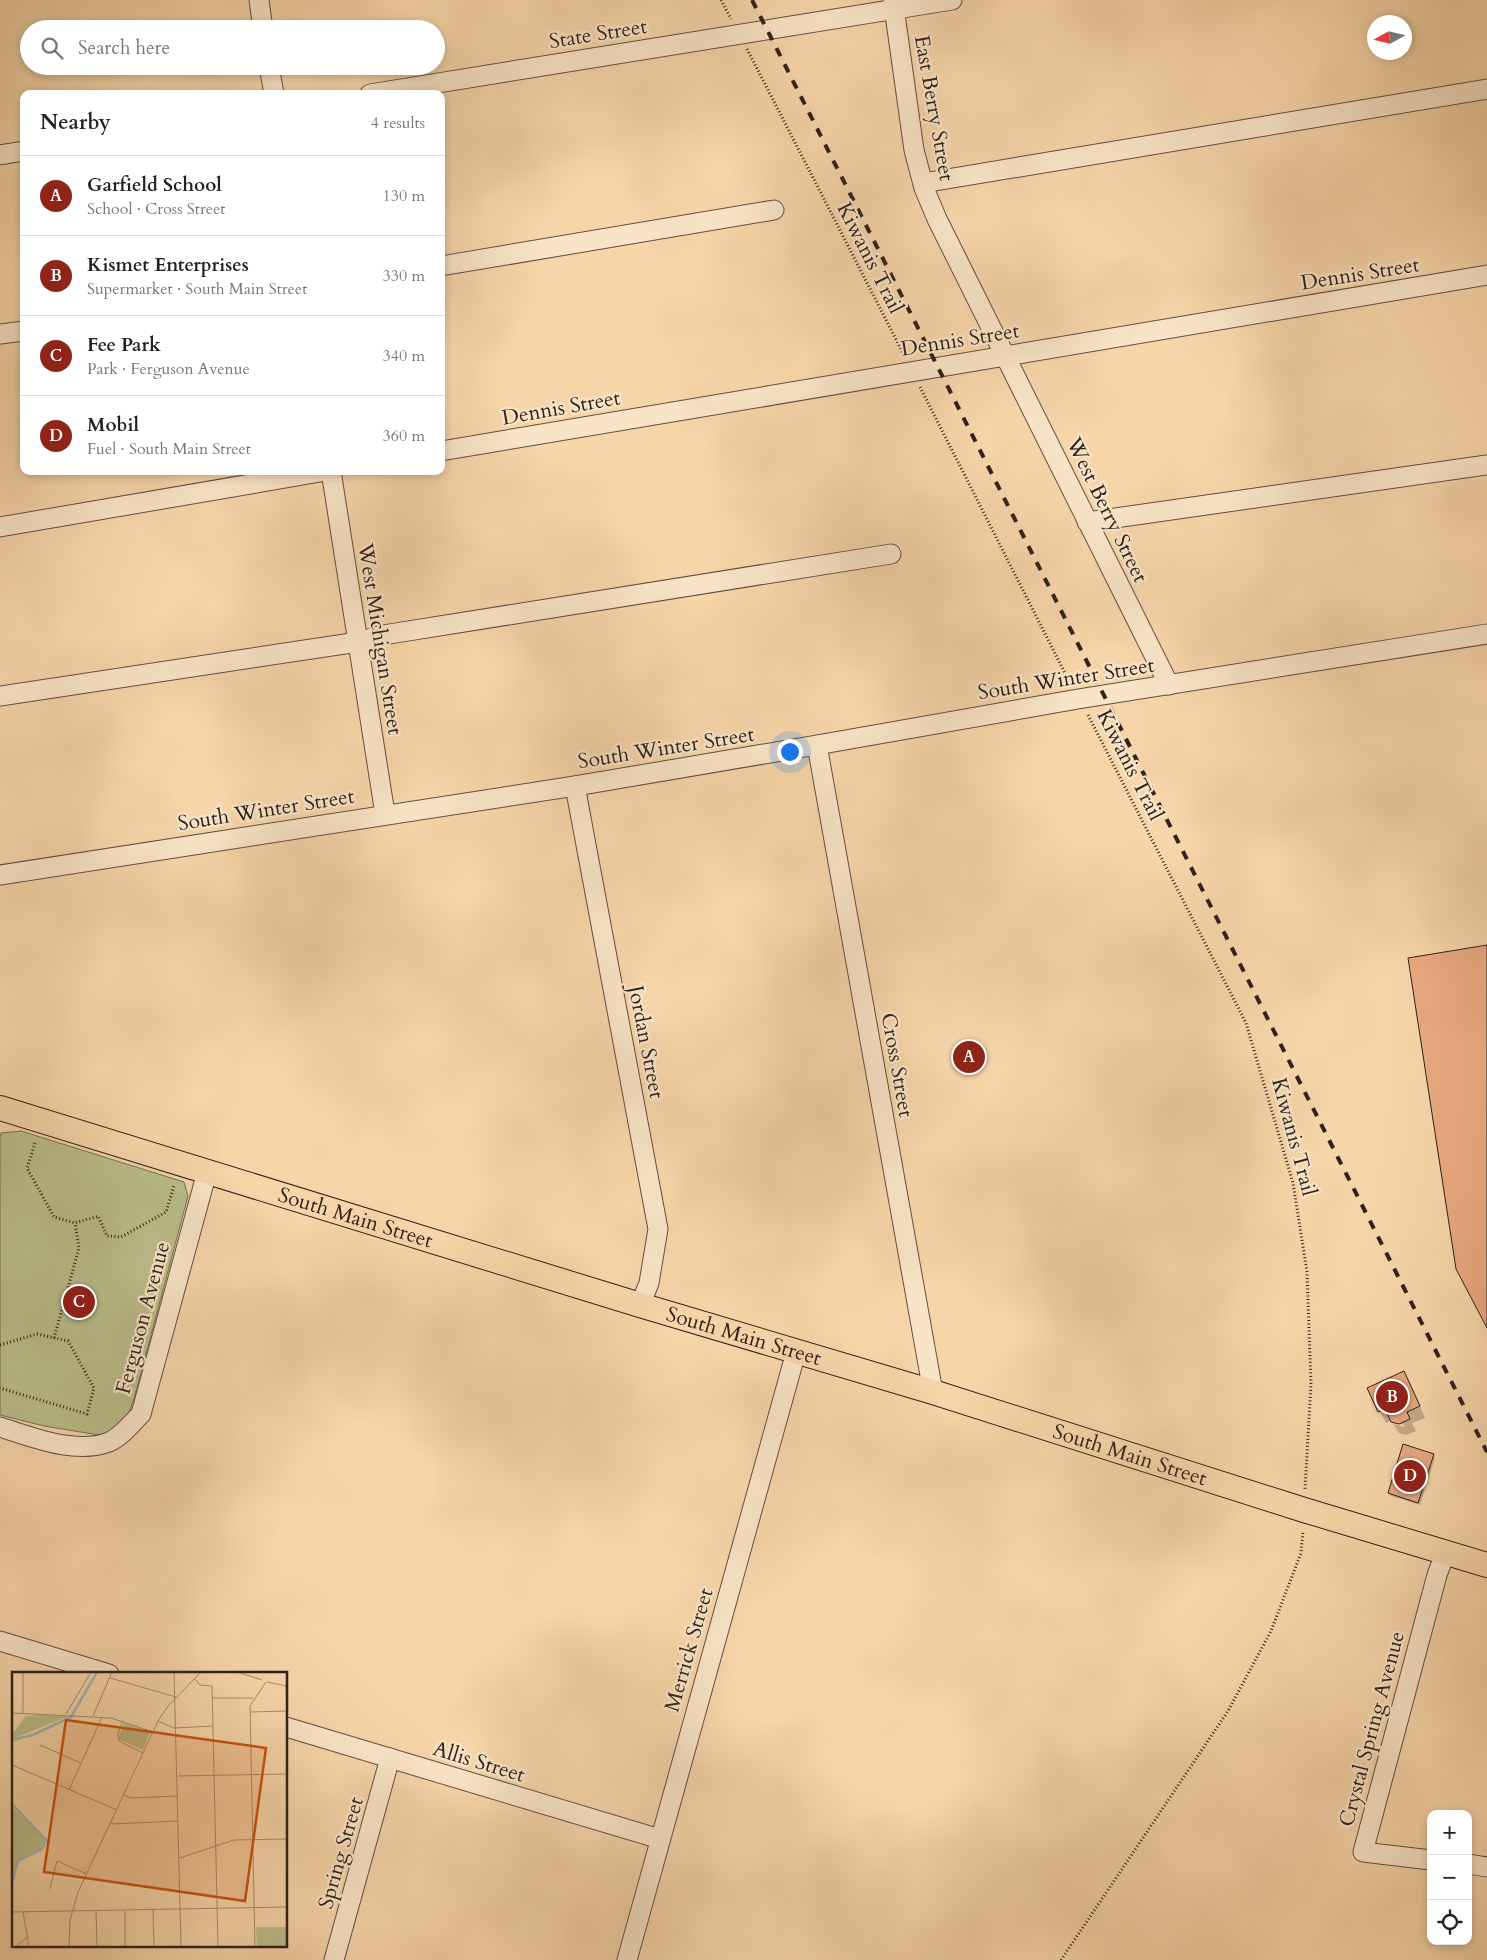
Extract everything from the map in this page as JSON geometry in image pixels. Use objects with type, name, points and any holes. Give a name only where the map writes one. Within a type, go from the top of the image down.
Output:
[{"type":"main road","name":"South Main Street","points":[[0,1108],[640,1305],[933,1392],[1304,1510],[1446,1551],[1487,1565]]},
{"type":"street","points":[[259,0],[262,20]]},
{"type":"street","name":"State Street","points":[[395,90],[739,34],[894,5],[952,0]]},
{"type":"street","name":"East Berry Street","points":[[894,5],[914,150],[923,183],[937,219],[1005,356]]},
{"type":"street","points":[[271,75],[273,90]]},
{"type":"street","points":[[923,183],[1487,89]]},
{"type":"street","points":[[0,154],[20,152]]},
{"type":"street","points":[[445,265],[774,210]]},
{"type":"street","name":"Dennis Street","points":[[445,451],[1487,275]]},
{"type":"street","points":[[0,334],[20,332]]},
{"type":"street","name":"West Berry Street","points":[[1005,356],[1169,685]]},
{"type":"street","points":[[1087,522],[1487,465]]},
{"type":"street","points":[[0,527],[303,475]]},
{"type":"street","name":"West Michigan Street","points":[[332,475],[385,814]]},
{"type":"street","points":[[0,696],[358,642],[383,635],[891,554]]},
{"type":"street","name":"South Winter Street","points":[[0,875],[575,786],[1078,698],[1487,634]]},
{"type":"street","name":"Cross Street","points":[[817,745],[933,1392]]},
{"type":"street","name":"Jordan Street","points":[[575,786],[658,1229],[649,1283],[640,1305]]},
{"type":"street","name":"Ferguson Avenue","points":[[0,1427],[53,1443],[89,1446],[111,1441],[141,1414],[207,1172]]},
{"type":"street","name":"Merrick Street","points":[[627,1960],[796,1352]]},
{"type":"street","name":"Crystal Spring Avenue","points":[[1427,1860],[1363,1852],[1437,1575],[1446,1551]]},
{"type":"street","points":[[0,1641],[102,1672]]},
{"type":"street","name":"Allis Street","points":[[288,1728],[660,1839]]},
{"type":"street","name":"Spring Street","points":[[334,1960],[390,1758]]},
{"type":"street","points":[[1472,1865],[1487,1867]]},
{"type":"path","name":"Kiwanis Trail","points":[[721,0],[1246,1023],[1293,1183],[1307,1272],[1311,1384],[1301,1553],[1271,1631],[1228,1711],[1061,1960]]},
{"type":"path","points":[[35,1143],[27,1168],[54,1217],[75,1223],[98,1216],[107,1236],[120,1238],[166,1212],[174,1186]]},
{"type":"path","points":[[54,1338],[79,1248],[75,1223]]},
{"type":"path","points":[[0,1345],[36,1334],[68,1341],[94,1388],[87,1414],[0,1388]]},
{"type":"green space","points":[[21,1131],[184,1182],[188,1196],[134,1399],[126,1420],[105,1436],[44,1426],[0,1415],[0,1137],[1,1133]]},
{"type":"building","points":[[1487,945],[1487,1328],[1456,1269],[1408,958]]},
{"type":"building","points":[[1404,1371],[1420,1406],[1407,1412],[1410,1419],[1399,1424],[1391,1422],[1385,1409],[1378,1412],[1367,1388]]},
{"type":"building","points":[[1403,1444],[1434,1454],[1418,1503],[1388,1493]]},
{"type":"railway","points":[[752,0],[1487,1452]]},
{"type":"place","name":"Garfield School","points":[[969,1057]]},
{"type":"place","name":"Fee Park","points":[[79,1302]]},
{"type":"place","name":"Kismet Enterprises","points":[[1392,1397]]},
{"type":"place","name":"Mobil","points":[[1410,1476]]}]
